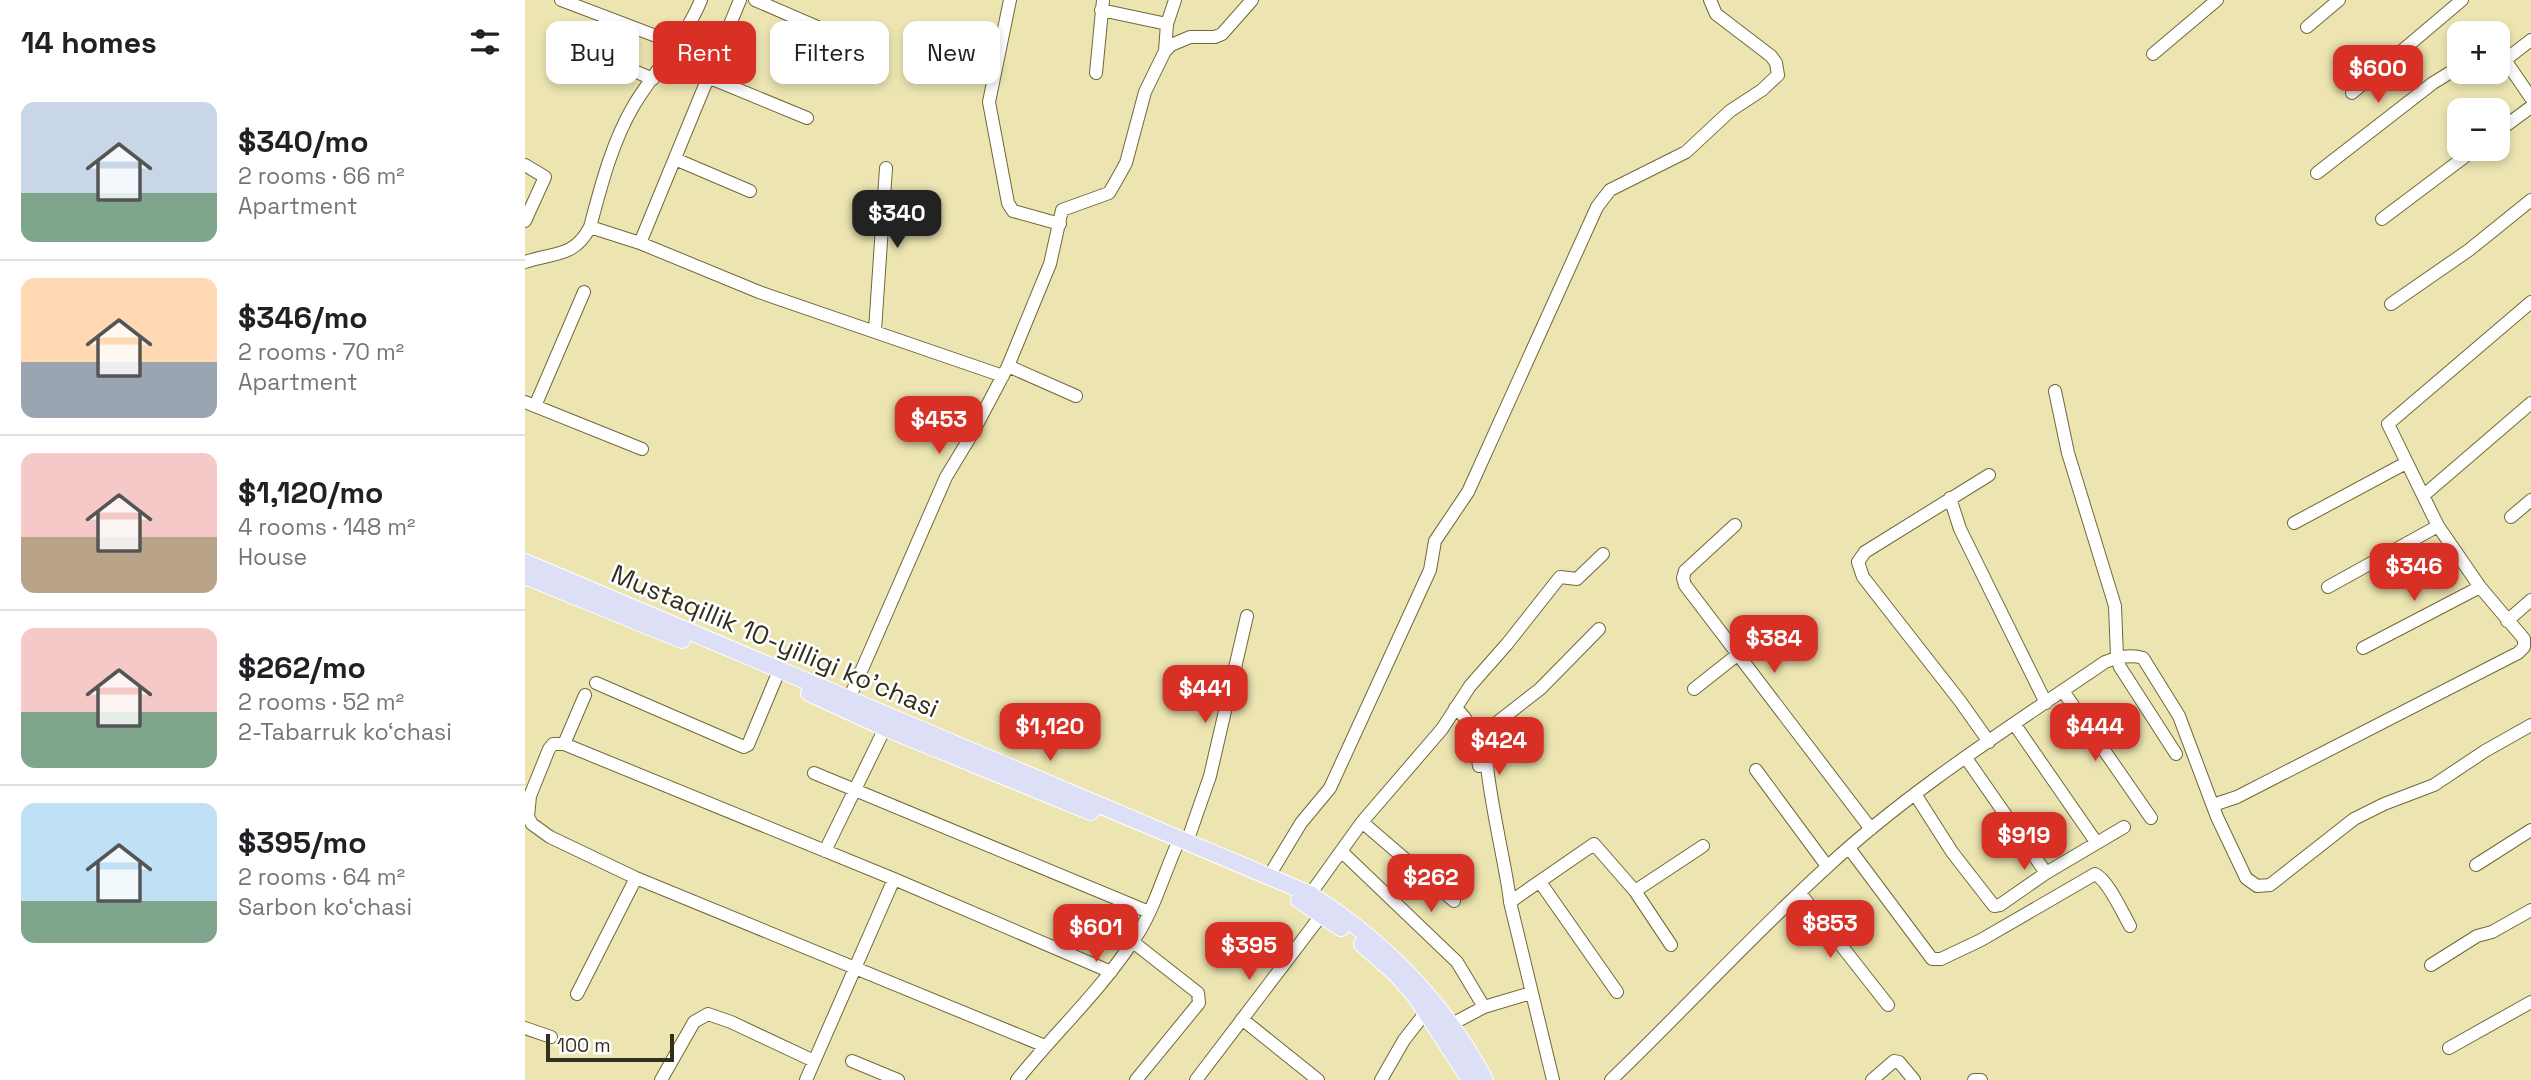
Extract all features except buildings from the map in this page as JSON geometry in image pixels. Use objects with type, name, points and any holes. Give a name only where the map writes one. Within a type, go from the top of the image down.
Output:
[{"type":"main road","name":"Mustaqillik 10-yilligi ko'chasi","points":[[525,562],[1181,844],[1220,868],[1307,899]]},
{"type":"main road","name":"Mustaqillik 10-yilligi ko'chasi","points":[[525,576],[776,678],[885,729],[1269,876],[1389,953],[1430,1007],[1470,1080]]},
{"type":"main road","name":"Mustaqillik 10-yilligi ko'chasi","points":[[1430,1007],[1452,1024],[1485,1080]]},
{"type":"street","points":[[561,0],[653,35]]},
{"type":"street","points":[[690,21],[701,0]]},
{"type":"street","points":[[732,21],[740,0]]},
{"type":"street","points":[[755,0],[803,21]]},
{"type":"street","points":[[1010,0],[989,102],[1008,203],[1013,211],[1060,224]]},
{"type":"street","points":[[1165,51],[1167,24],[1175,0]]},
{"type":"street","points":[[849,699],[946,477],[1005,371],[1049,264],[1062,210],[1109,193],[1117,181],[1126,163],[1145,92],[1165,51],[1171,45],[1190,37],[1215,37],[1221,34],[1252,0]]},
{"type":"street","points":[[1269,876],[1301,823],[1330,788],[1430,570],[1435,541],[1468,492],[1597,207],[1611,190],[1686,152],[1730,111],[1762,90],[1778,75],[1776,63],[1771,56],[1716,14],[1710,0]]},
{"type":"street","points":[[2153,54],[2217,0]]},
{"type":"street","points":[[2307,27],[2340,0]]},
{"type":"street","points":[[2352,93],[2462,0]]},
{"type":"street","points":[[1096,73],[1102,5],[1167,24]]},
{"type":"street","points":[[2510,53],[2531,40]]},
{"type":"street","points":[[2510,71],[2531,98]]},
{"type":"street","points":[[525,262],[571,250],[583,240],[590,227],[617,140],[634,106],[653,79],[639,73]]},
{"type":"street","points":[[2317,173],[2447,74]]},
{"type":"street","points":[[640,243],[707,84]]},
{"type":"street","points":[[725,84],[807,118]]},
{"type":"street","points":[[2510,122],[2531,107]]},
{"type":"street","points":[[675,159],[750,191]]},
{"type":"street","points":[[2382,219],[2459,161]]},
{"type":"street","points":[[525,165],[545,177],[525,221]]},
{"type":"street","points":[[875,330],[886,168]]},
{"type":"street","points":[[2391,304],[2469,250],[2531,200]]},
{"type":"street","points":[[590,227],[640,243],[759,292],[1076,396]]},
{"type":"street","points":[[584,292],[530,404],[642,449]]},
{"type":"street","points":[[2213,805],[2237,797],[2518,653],[2527,645],[2480,587],[2438,526],[2388,424],[2531,302]]},
{"type":"street","points":[[2055,391],[2068,453],[2115,606],[2117,657],[2120,667],[2176,754]]},
{"type":"street","points":[[2424,495],[2531,403]]},
{"type":"street","points":[[2294,523],[2406,463]]},
{"type":"street","points":[[1989,475],[1865,552],[1858,562],[1863,577],[1989,742]]},
{"type":"street","points":[[1950,498],[1960,529],[2046,703]]},
{"type":"street","points":[[2511,517],[2531,500]]},
{"type":"street","points":[[1735,525],[1685,571],[1683,578],[1737,655],[1871,829]]},
{"type":"street","points":[[2328,587],[2438,526]]},
{"type":"street","points":[[1307,899],[1362,821],[1442,729],[1470,686],[1560,577],[1577,579],[1603,554]]},
{"type":"street","points":[[2363,648],[2480,587]]},
{"type":"street","points":[[2507,621],[2531,600]]},
{"type":"street","points":[[1017,1080],[1111,972],[1133,942],[1149,912],[1210,776],[1247,616]]},
{"type":"street","points":[[1553,1080],[1510,902],[1509,880],[1486,766],[1486,732],[1533,696],[1599,629]]},
{"type":"street","points":[[1694,689],[1737,655]]},
{"type":"street","points":[[1611,1080],[1800,892],[1871,829],[1966,758],[2105,662],[2117,657],[2134,655],[2143,658],[2179,716],[2213,805],[2246,878],[2257,886],[2270,885],[2354,819],[2434,785],[2485,751],[2531,726]]},
{"type":"street","points":[[596,683],[744,747],[748,745],[776,678]]},
{"type":"street","points":[[2063,691],[2151,818]]},
{"type":"street","points":[[564,744],[585,695]]},
{"type":"street","points":[[1455,708],[1466,716],[1470,724],[1503,873],[1509,880]]},
{"type":"street","points":[[2015,724],[2097,842]]},
{"type":"street","points":[[825,851],[885,729]]},
{"type":"street","points":[[1045,1046],[636,878],[549,837],[532,824],[528,817],[530,796],[545,755],[554,744],[564,744],[894,879],[1111,972]]},
{"type":"street","points":[[1966,758],[2046,873]]},
{"type":"street","points":[[1756,769],[1827,866]]},
{"type":"street","points":[[814,773],[1149,912]]},
{"type":"street","points":[[1915,794],[1952,852],[1994,906],[2000,905],[2046,873],[2123,827]]},
{"type":"street","points":[[1362,821],[1454,901]]},
{"type":"street","points":[[2476,865],[2531,830]]},
{"type":"street","points":[[1510,902],[1594,844],[1635,891],[1671,945]]},
{"type":"street","points":[[1635,891],[1703,846]]},
{"type":"street","points":[[1849,848],[1932,959],[1941,959],[1981,940],[2095,874],[2100,875],[2130,926]]},
{"type":"street","points":[[1341,851],[1457,962],[1484,1007]]},
{"type":"street","points":[[577,994],[636,878]]},
{"type":"street","points":[[806,1080],[894,879]]},
{"type":"street","points":[[1540,882],[1617,992]]},
{"type":"street","points":[[1800,892],[1888,1005]]},
{"type":"street","points":[[1196,1080],[1325,910]]},
{"type":"street","points":[[2431,965],[2477,936],[2492,932],[2531,910]]},
{"type":"street","points":[[1133,942],[1200,997],[1199,1003],[1136,1080]]},
{"type":"street","points":[[1452,1024],[1484,1007],[1531,993]]},
{"type":"street","points":[[2449,1048],[2531,1002]]},
{"type":"street","points":[[1381,1080],[1404,1040],[1430,1007]]},
{"type":"street","points":[[661,1080],[694,1022],[708,1014],[814,1060]]},
{"type":"street","points":[[1242,1019],[1318,1080]]},
{"type":"street","points":[[525,1028],[551,1037]]},
{"type":"street","points":[[852,1061],[898,1080]]},
{"type":"street","points":[[1871,1080],[1894,1061],[1899,1062],[1913,1080]]},
{"type":"street","points":[[1974,1080],[1981,1080]]}]
